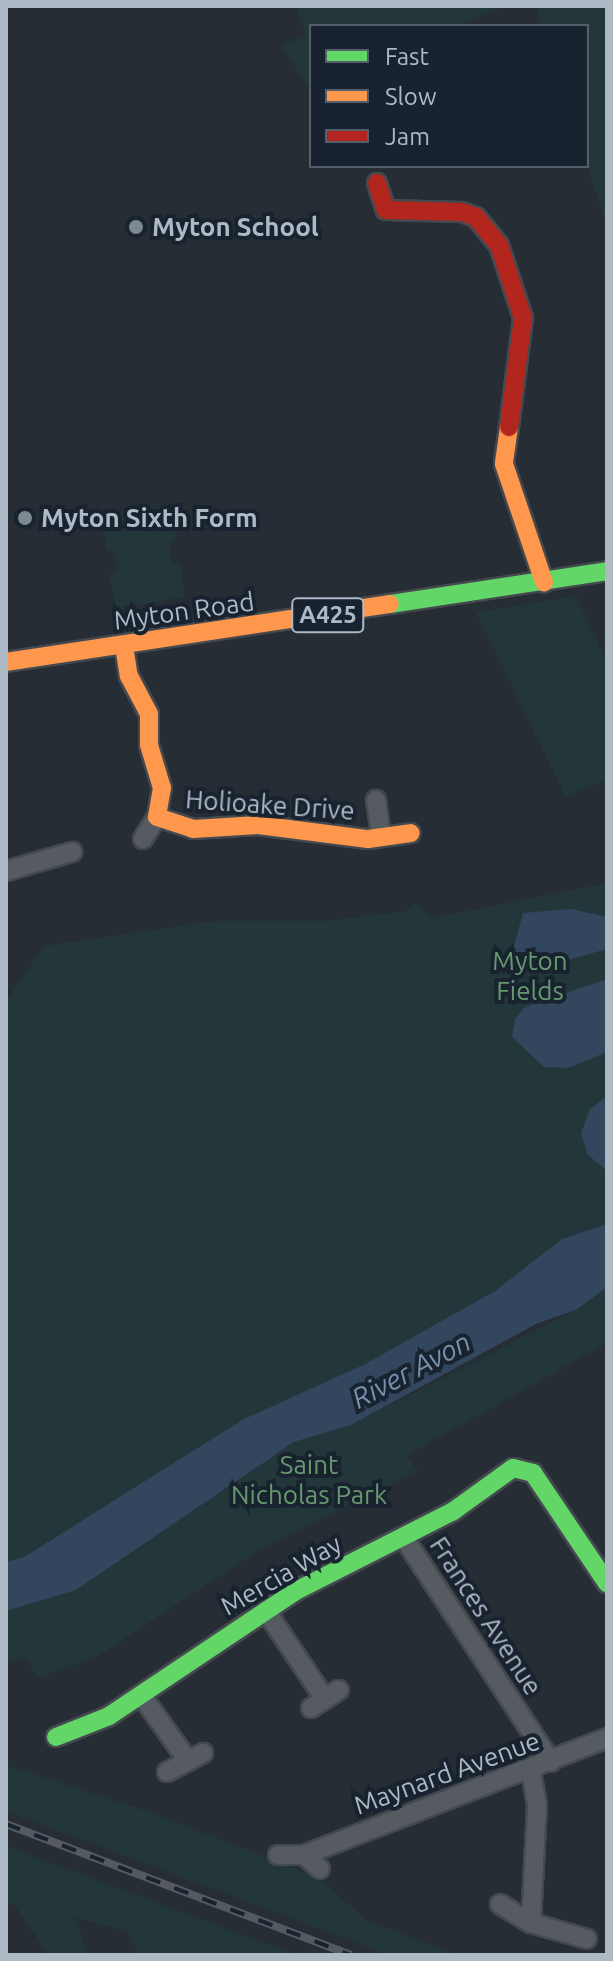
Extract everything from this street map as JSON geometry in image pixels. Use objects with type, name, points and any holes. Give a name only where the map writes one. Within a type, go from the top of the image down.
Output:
[{"type":"street","points":[[377,183],[386,210],[462,212],[476,217],[499,245],[523,318],[504,464],[544,582]]},
{"type":"street","name":"Myton Road","points":[[6,662],[607,571]]},
{"type":"street","name":"Holioake Drive","points":[[124,646],[129,676],[149,714],[149,745],[162,788],[157,817],[143,839]]},
{"type":"street","name":"Holioake Drive","points":[[376,800],[381,837]]},
{"type":"street","name":"Holioake Drive","points":[[157,817],[183,828],[243,825],[381,837],[411,833]]},
{"type":"street","points":[[6,871],[58,850]]},
{"type":"street","name":"Mercia Way","points":[[56,1737],[89,1726],[266,1611],[452,1512],[513,1468],[533,1473],[607,1583]]},
{"type":"street","name":"Frances Avenue","points":[[404,1538],[551,1762]]},
{"type":"street","points":[[266,1611],[325,1699]]},
{"type":"street","points":[[141,1695],[196,1757],[167,1772]]},
{"type":"street","name":"Maynard Avenue","points":[[278,1855],[304,1855],[531,1771],[607,1738]]},
{"type":"street","points":[[531,1771],[537,1805],[531,1923]]},
{"type":"street","points":[[304,1855],[320,1869]]},
{"type":"street","points":[[500,1904],[531,1923],[587,1939]]},
{"type":"green space","points":[[295,6],[505,6],[464,24],[309,24],[309,88],[281,46],[306,34]]},
{"type":"green space","points":[[535,6],[607,6],[607,226],[588,168],[589,24],[541,24]]},
{"type":"green space","points":[[171,505],[176,540],[169,542],[172,563],[180,562],[185,597],[115,608],[110,573],[118,571],[114,550],[107,551],[102,516]]},
{"type":"green space","points":[[576,596],[607,662],[607,779],[566,797],[476,612]]},
{"type":"green space","name":"Myton Fields","points":[[607,883],[607,1224],[562,1239],[495,1291],[365,1364],[244,1419],[24,1557],[6,1562],[6,1001],[44,946],[214,921],[324,921],[407,911],[414,903],[432,918]]},
{"type":"green space","name":"Saint Nicholas Park","points":[[607,1287],[607,1343],[406,1456],[418,1471],[259,1550],[95,1658],[38,1678],[25,1658],[6,1664],[6,1611],[76,1590],[294,1442],[351,1425],[576,1310]]},
{"type":"green space","points":[[6,1765],[153,1813],[319,1878],[366,1920],[457,1955],[390,1955],[6,1811]]},
{"type":"green space","points":[[6,1846],[296,1955],[140,1955],[127,1932],[75,1917],[87,1955],[49,1955],[14,1904],[6,1902]]},
{"type":"water","points":[[571,909],[607,917],[607,949],[525,972],[513,950],[523,913]]},
{"type":"water","points":[[607,979],[607,1052],[568,1068],[544,1067],[512,1037],[515,1019],[525,1007]]},
{"type":"water","points":[[607,1096],[607,1171],[588,1155],[581,1133],[590,1109]]},
{"type":"water","name":"River Avon","points":[[607,1224],[607,1287],[576,1310],[538,1323],[351,1425],[294,1442],[76,1590],[6,1611],[6,1562],[24,1557],[244,1419],[365,1364],[495,1291],[562,1239]]},
{"type":"railway","points":[[6,1824],[351,1955]]},
{"type":"traffic: fast","points":[[390,604],[607,571]]},
{"type":"traffic: fast","points":[[56,1737],[109,1716],[294,1592],[452,1512],[513,1468],[533,1473],[607,1583]]},
{"type":"traffic: slow","points":[[509,427],[504,464],[544,582]]},
{"type":"traffic: slow","points":[[6,662],[390,604]]},
{"type":"traffic: slow","points":[[124,646],[129,676],[149,714],[149,745],[162,788],[157,817],[193,829],[258,825],[368,839],[411,833]]},
{"type":"traffic: jam","points":[[377,183],[386,210],[462,212],[476,217],[499,245],[523,318],[509,427]]},
{"type":"place","name":"Myton School","points":[[136,227]]},
{"type":"place","name":"Myton Sixth Form","points":[[25,518]]}]
